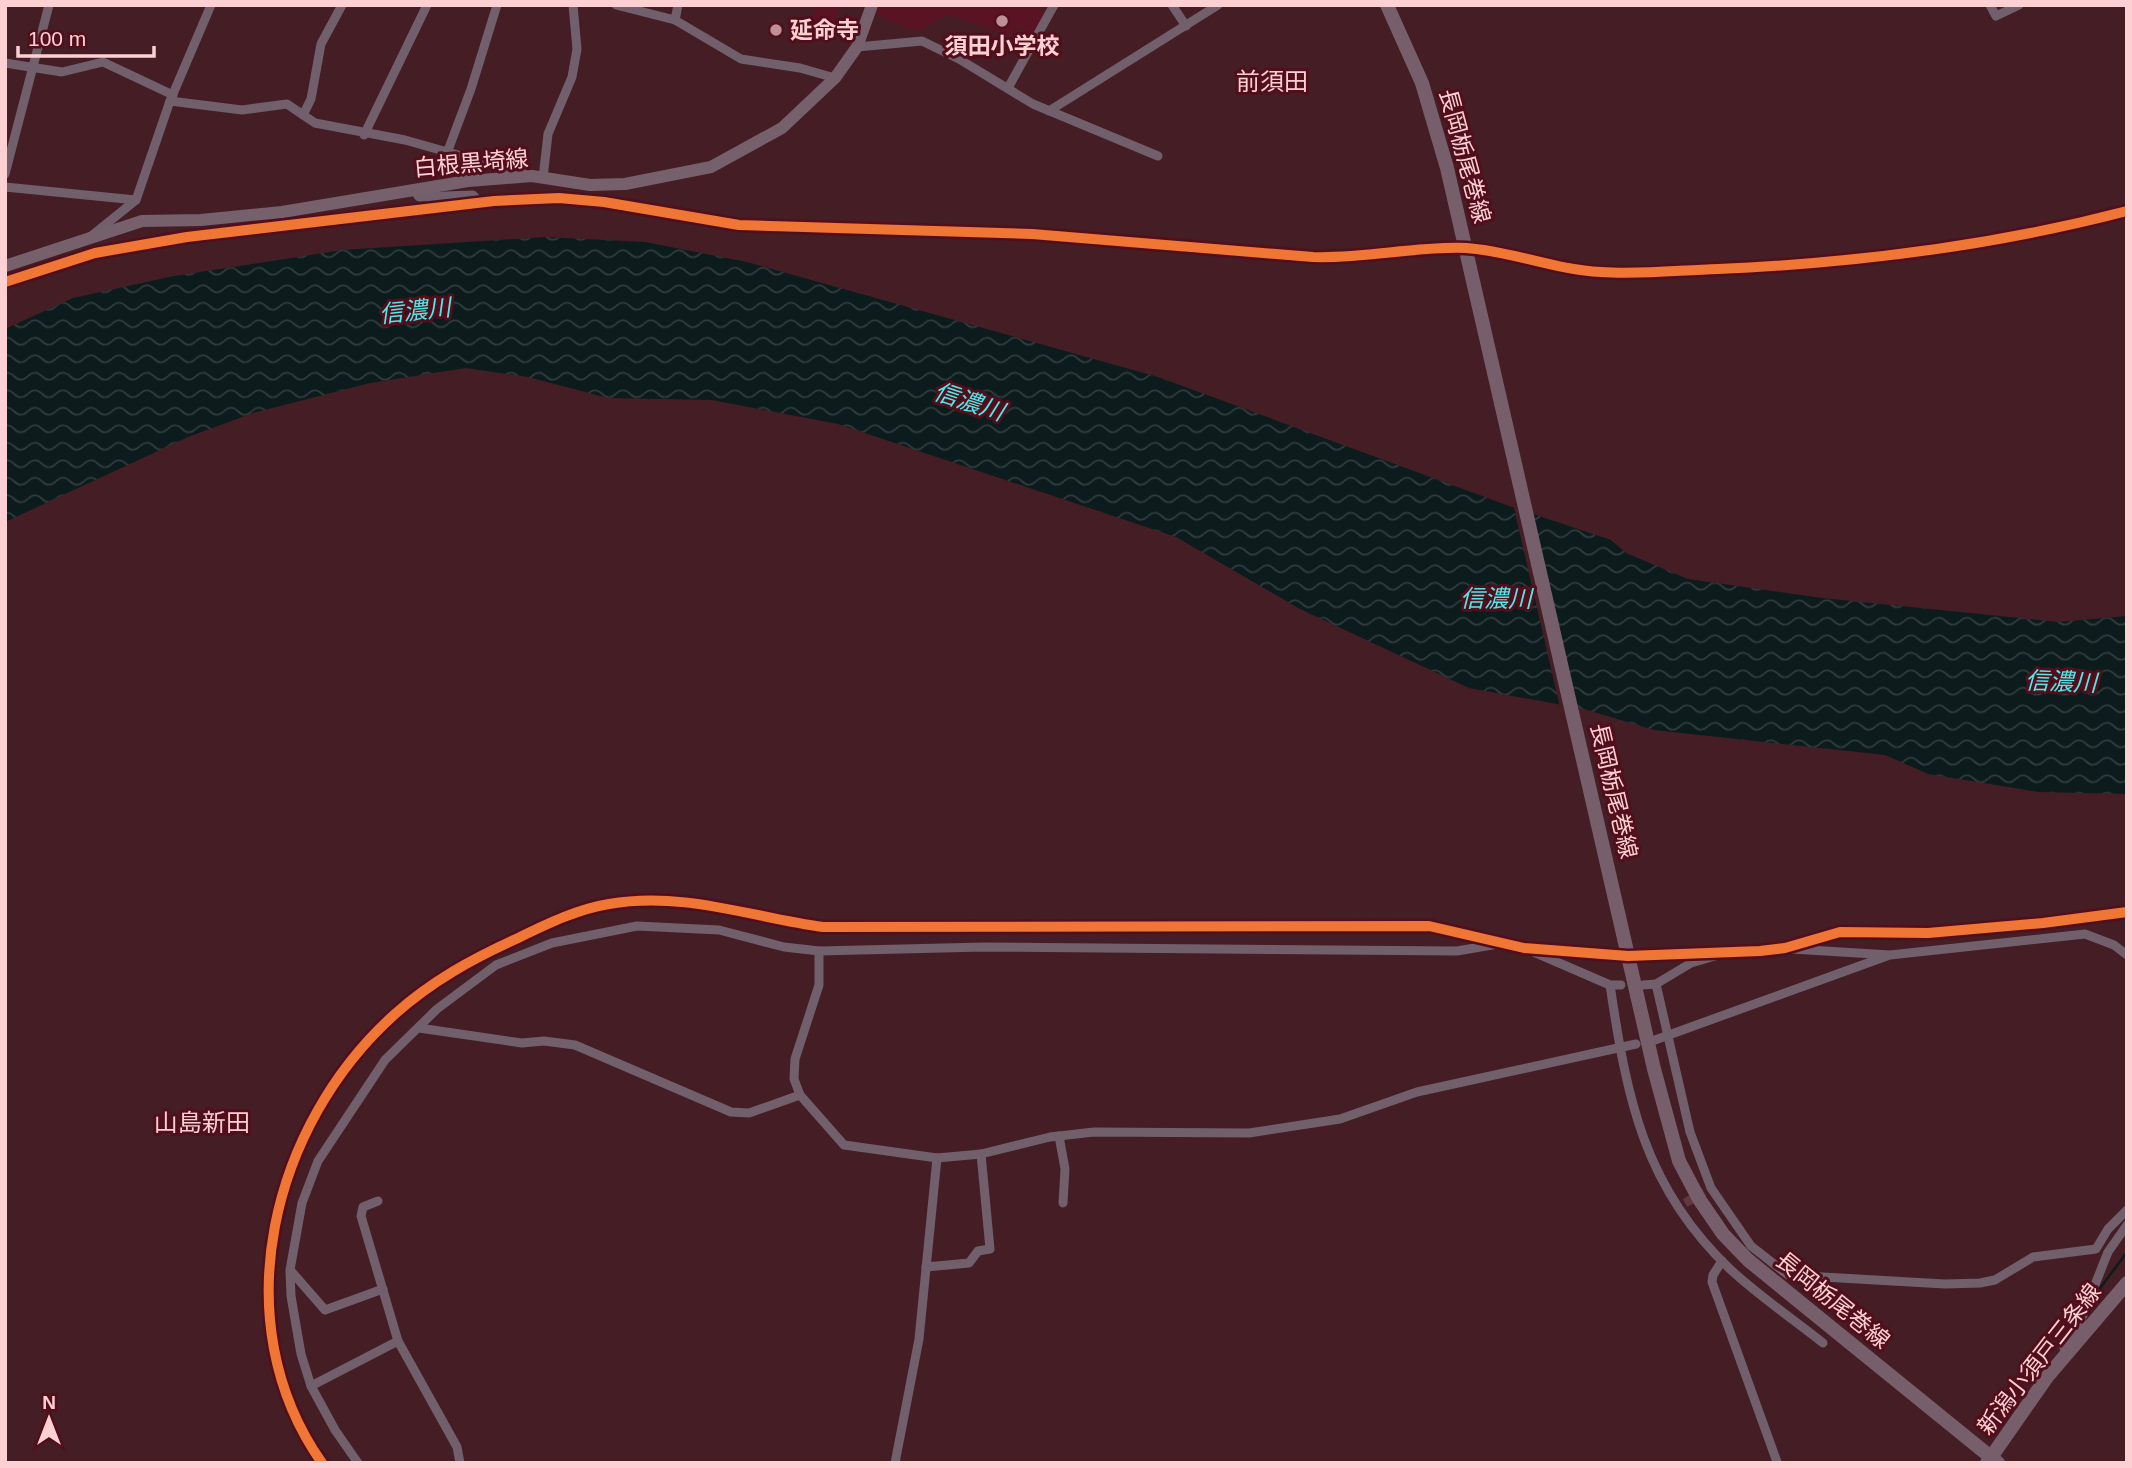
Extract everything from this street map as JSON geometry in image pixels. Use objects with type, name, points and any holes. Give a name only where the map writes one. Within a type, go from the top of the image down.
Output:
[{"type":"main road","name":"白根黒埼線","points":[[5,266],[142,221],[192,221],[282,212],[413,189],[538,177],[590,185],[625,184],[719,164],[792,121],[835,78],[857,47],[872,5]]},
{"type":"main road","name":"長岡栃尾巻線","points":[[1387,5],[1422,83],[1467,256],[1665,1117],[1688,1181],[1724,1234],[1748,1261],[1784,1281],[1992,1461]]},
{"type":"main road","name":"新潟小須戸三条線","points":[[1992,1461],[2047,1377],[2127,1283]]},
{"type":"street","points":[[5,174],[49,5]]},
{"type":"street","points":[[89,238],[94,231],[136,200],[171,98],[211,5]]},
{"type":"street","points":[[303,115],[311,99],[321,44],[342,5]]},
{"type":"street","points":[[365,135],[427,5]]},
{"type":"street","points":[[447,152],[471,89],[497,5]]},
{"type":"street","points":[[5,62],[62,72],[103,62],[171,98],[242,110],[287,104],[315,123],[365,135],[405,140],[538,177],[548,134],[572,77],[575,58],[573,5]]},
{"type":"street","points":[[616,5],[675,20],[741,59],[800,68],[835,78]]},
{"type":"street","points":[[675,20],[678,5]]},
{"type":"street","points":[[1008,88],[1054,5]]},
{"type":"street","points":[[1172,5],[1186,26]]},
{"type":"street","points":[[1049,111],[1218,5]]},
{"type":"street","points":[[1990,5],[1996,16],[2019,5]]},
{"type":"street","points":[[857,47],[922,41],[1049,111],[1158,156]]},
{"type":"street","points":[[5,187],[136,200]]},
{"type":"street","points":[[413,189],[419,197],[473,195],[480,203]]},
{"type":"street","points":[[5,282],[95,253],[131,246],[250,229],[480,203],[573,198],[739,225],[1032,234],[1351,259],[1431,248],[1467,256],[1513,255],[1566,269],[1603,273],[1792,266],[1950,248],[2127,211]]},
{"type":"street","points":[[322,1463],[299,1423],[288,1394],[269,1306],[270,1245],[287,1176],[334,1088],[394,1015],[449,972],[540,928],[592,908],[653,898],[679,899],[766,919],[823,927],[1429,926],[1524,948],[1610,985],[1621,985]]},
{"type":"street","points":[[1785,948],[1840,932],[1928,933],[2127,912]]},
{"type":"street","points":[[358,1463],[334,1430],[311,1386],[296,1331],[290,1270],[302,1203],[318,1161],[385,1060],[437,1009],[496,965],[584,934],[637,926],[735,932],[784,947],[819,951],[984,947],[1457,951],[1505,943]]},
{"type":"street","points":[[1524,948],[1732,951],[1785,948],[1830,954],[1890,955],[2085,934],[2114,945],[2127,954]]},
{"type":"street","points":[[819,951],[819,985],[795,1059],[794,1079],[800,1095],[844,1145],[937,1158],[981,1154],[1059,1136],[1094,1132],[1238,1133],[1306,1125],[1340,1119],[1417,1092],[1636,1045]]},
{"type":"street","points":[[1643,985],[1656,984],[1691,963],[1732,951]]},
{"type":"street","points":[[1655,1040],[1890,955]]},
{"type":"street","points":[[1656,984],[1690,1132],[1707,1190],[1751,1246],[1784,1281],[1945,1284],[1995,1280],[2033,1257],[2096,1249],[2108,1229],[2127,1210]]},
{"type":"street","points":[[1610,985],[1619,1047],[1651,1161],[1722,1261],[1823,1343]]},
{"type":"street","points":[[419,1028],[522,1043],[544,1041],[575,1045],[731,1112],[749,1113],[800,1095]]},
{"type":"street","points":[[1059,1136],[1065,1169],[1063,1203]]},
{"type":"street","points":[[926,1267],[969,1263],[978,1251],[990,1249],[981,1154]]},
{"type":"street","points":[[895,1463],[919,1339],[937,1158]]},
{"type":"street","points":[[378,1201],[363,1207],[361,1216],[398,1340],[457,1447],[460,1463]]},
{"type":"street","points":[[2047,1377],[2050,1367],[2081,1320],[2108,1252],[2127,1225]]},
{"type":"street","points":[[1722,1261],[1713,1275],[1712,1282],[1777,1462]]},
{"type":"street","points":[[290,1270],[306,1292],[325,1310],[383,1289]]},
{"type":"street","points":[[1768,1300],[1784,1281]]},
{"type":"street","points":[[311,1386],[398,1340]]},
{"type":"shaded area","points":[[815,5],[841,5],[829,35],[811,32]]},
{"type":"shaded area","name":"須田小学校","points":[[879,5],[1031,5],[1045,13],[1032,35],[1017,27],[1011,37],[948,14],[920,30],[908,28],[876,14]]},
{"type":"water","name":"信濃川","points":[[545,237],[645,242],[747,262],[1158,377],[1512,507],[1611,540],[1626,553],[1688,579],[1822,598],[2059,622],[2127,616],[2127,794],[2038,792],[1928,774],[1885,755],[1654,730],[1584,709],[1469,688],[1300,609],[1176,537],[838,424],[712,400],[608,398],[528,377],[466,368],[370,383],[253,413],[188,437],[5,522],[5,329],[73,298],[174,276],[343,250]]},
{"type":"pier","points":[[1513,504],[1532,510],[1578,712],[1560,708]]},
{"type":"waterway","points":[[2095,1295],[2127,1252]]},
{"type":"tunnel","points":[[1685,1203],[1704,1192]]},
{"type":"cycle path","points":[[5,282],[95,253],[187,237],[494,201],[559,198],[604,202],[739,225],[1032,234],[1313,257],[1466,248],[1584,271],[1616,273],[1770,266],[1924,251],[2026,234],[2127,211]]},
{"type":"cycle path","points":[[322,1463],[291,1407],[274,1348],[269,1288],[275,1226],[291,1167],[318,1111],[352,1059],[395,1014],[423,991],[484,955],[550,923],[585,910],[609,904],[663,901],[716,907],[823,927],[1429,926],[1524,948],[1628,956],[1760,951],[1785,948],[1840,932],[1928,933],[2043,923],[2127,912]]},
{"type":"place","name":"須田小学校","points":[[1002,21]]},
{"type":"place","name":"延命寺","points":[[776,30]]},
{"type":"district","name":"前須田","points":[[1272,82]]},
{"type":"district","name":"山島新田","points":[[202,1123]]}]
